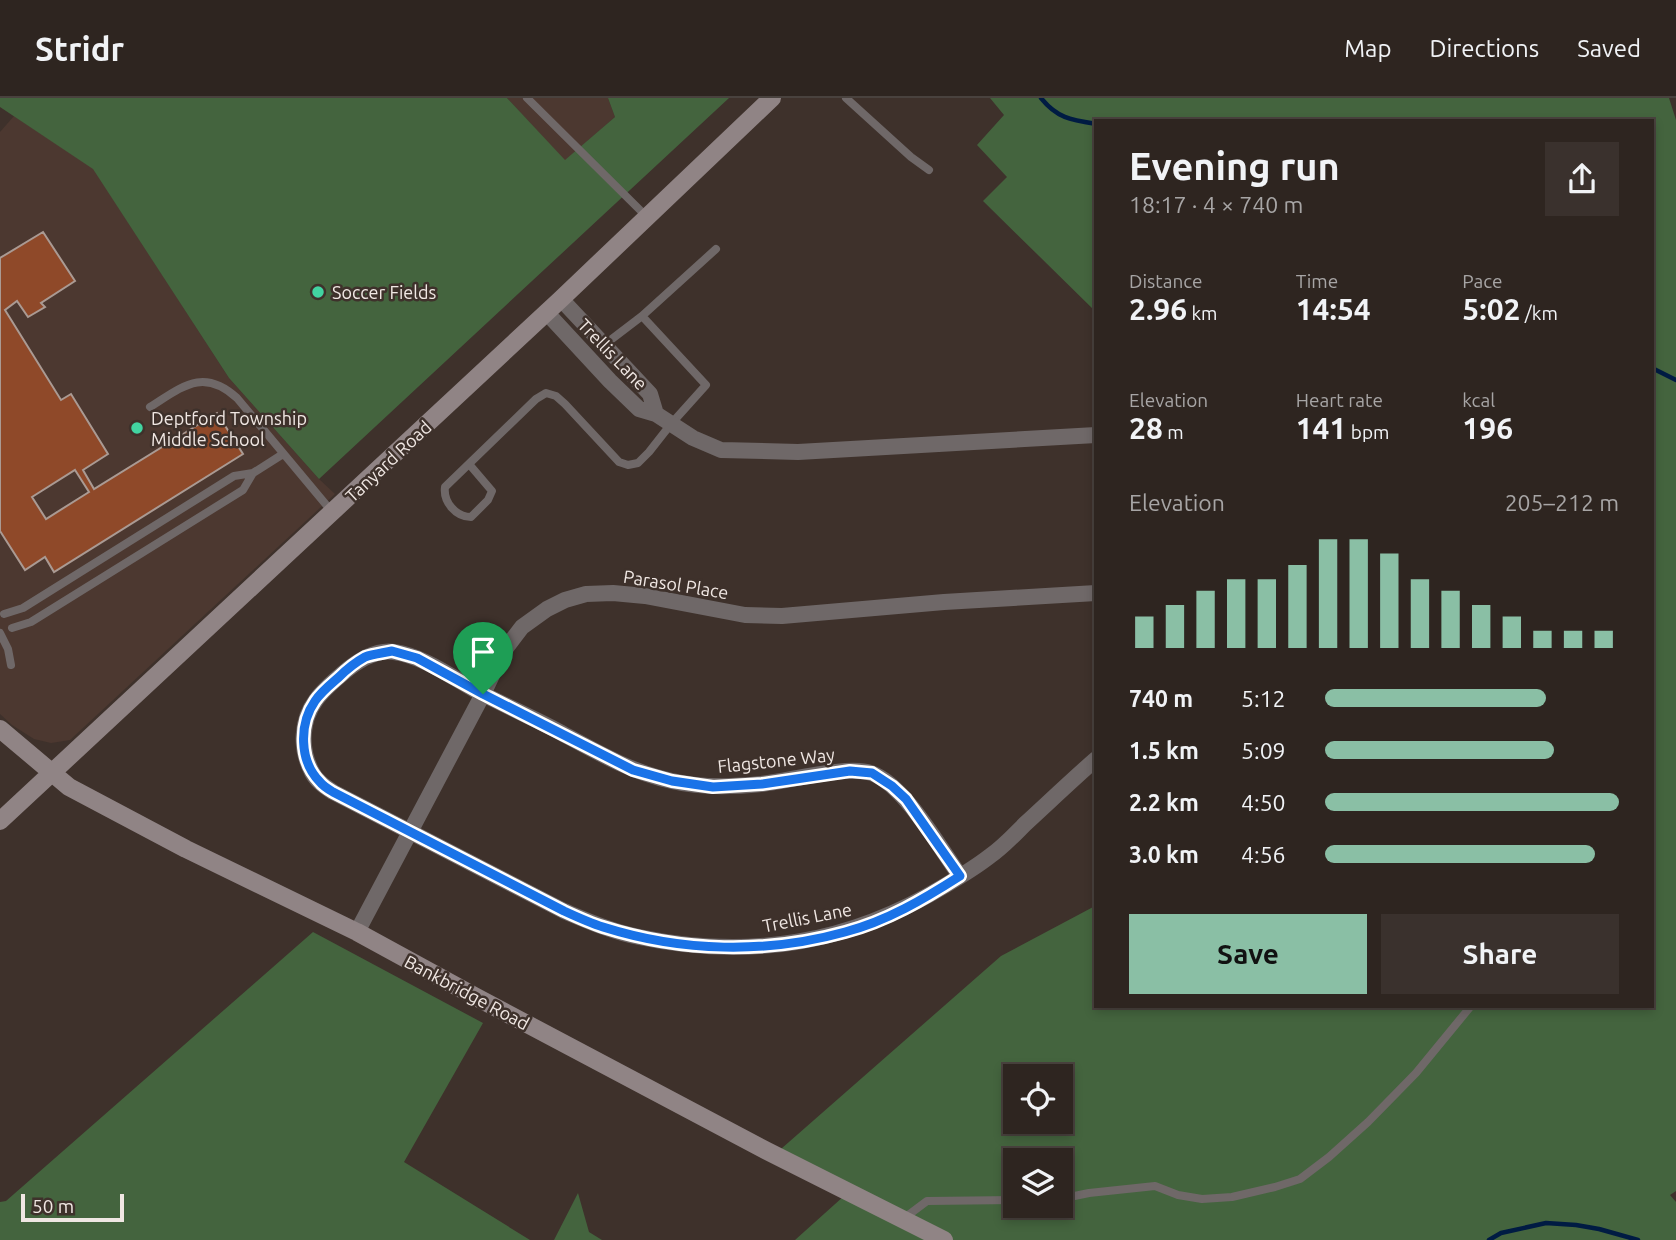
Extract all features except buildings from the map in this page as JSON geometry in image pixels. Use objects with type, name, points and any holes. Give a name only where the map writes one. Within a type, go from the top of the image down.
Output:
[{"type":"street","name":"Tanyard Road","points":[[0,821],[547,313],[772,98]]},
{"type":"street","name":"Trellis Lane","points":[[561,299],[650,394],[656,414]]},
{"type":"street","name":"Trellis Lane","points":[[547,313],[639,409],[656,414],[693,438],[720,450],[798,452],[1094,435]]},
{"type":"street","name":"Parasol Place","points":[[357,932],[503,652],[522,627],[565,600],[586,594],[613,593],[645,596],[745,615],[782,616],[944,602],[1094,593]]},
{"type":"street","points":[[410,833],[320,784],[311,771],[303,746],[306,720],[316,701],[345,671],[363,658],[392,651],[417,658],[483,694]]},
{"type":"street","name":"Flagstone Way","points":[[483,694],[633,770],[672,781],[713,787],[762,784],[850,771],[872,773],[906,799],[960,876]]},
{"type":"street","name":"Bankbridge Road","points":[[0,729],[69,787],[174,843],[357,932],[767,1151],[944,1240]]},
{"type":"street","name":"Trellis Lane","points":[[410,833],[564,911],[601,926],[637,937],[706,947],[771,947],[845,932],[923,900],[991,856],[1094,761]]},
{"type":"lane","points":[[527,98],[647,217]]},
{"type":"lane","points":[[846,98],[929,170]]},
{"type":"lane","points":[[604,345],[642,316],[716,249]]},
{"type":"lane","points":[[470,464],[492,491],[488,500],[471,517],[466,518],[460,516],[446,499],[445,487],[536,399],[546,393],[556,396],[619,462],[628,465],[638,463],[706,385],[642,316]]},
{"type":"lane","points":[[150,407],[185,384],[198,381],[227,388],[333,513]]},
{"type":"lane","points":[[4,614],[23,608],[234,476],[253,473],[283,454]]},
{"type":"lane","points":[[12,628],[31,622],[243,490],[253,473]]},
{"type":"lane","points":[[0,633],[8,649],[11,665]]},
{"type":"lane","points":[[1073,1196],[1154,1186],[1178,1195],[1202,1199],[1232,1197],[1300,1179],[1368,1122],[1406,1083],[1469,1008]]},
{"type":"lane","points":[[903,1219],[927,1201],[1003,1200]]},
{"type":"shaded area","points":[[507,98],[608,98],[615,117],[565,161]]},
{"type":"shaded area","name":"Deptford Township Middle School","points":[[14,116],[93,168],[229,378],[335,494],[70,740],[51,743],[34,739],[0,714],[0,132]]},
{"type":"green space","name":"Soccer Fields","points":[[0,98],[507,98],[565,160],[615,117],[608,98],[729,98],[319,479],[229,378],[93,169],[0,107]]},
{"type":"green space","points":[[990,98],[1669,98],[1676,120],[1676,1191],[1670,1195],[1676,1202],[1676,1240],[795,1240],[844,1196],[773,1156],[1001,956],[1094,907],[1094,1008],[1654,1008],[1654,119],[1094,119],[1094,310],[983,201],[1007,177],[977,145],[1004,115]]},
{"type":"green space","points":[[313,932],[483,1023],[404,1162],[530,1240],[0,1240],[0,1202],[6,1201]]},
{"type":"green space","points":[[578,1193],[589,1232],[602,1240],[554,1240]]},
{"type":"waterway","points":[[1041,98],[1065,117],[1094,124]]},
{"type":"waterway","points":[[1654,369],[1676,380]]},
{"type":"waterway","points":[[1489,1240],[1501,1233],[1546,1223],[1599,1229],[1638,1240]]},
{"type":"place","name":"Soccer Fields","points":[[318,292]]},
{"type":"place","name":"Deptford Township Middle School","points":[[137,428]]},
{"type":"route","points":[[392,651],[417,658],[483,694],[633,770],[672,781],[713,787],[762,784],[850,771],[872,773],[906,799],[960,876],[923,900],[868,924],[845,932],[771,947],[706,947],[637,937],[564,911],[410,833],[320,784],[311,771],[303,746],[306,720],[316,701],[332,683],[363,658],[392,651]]}]
